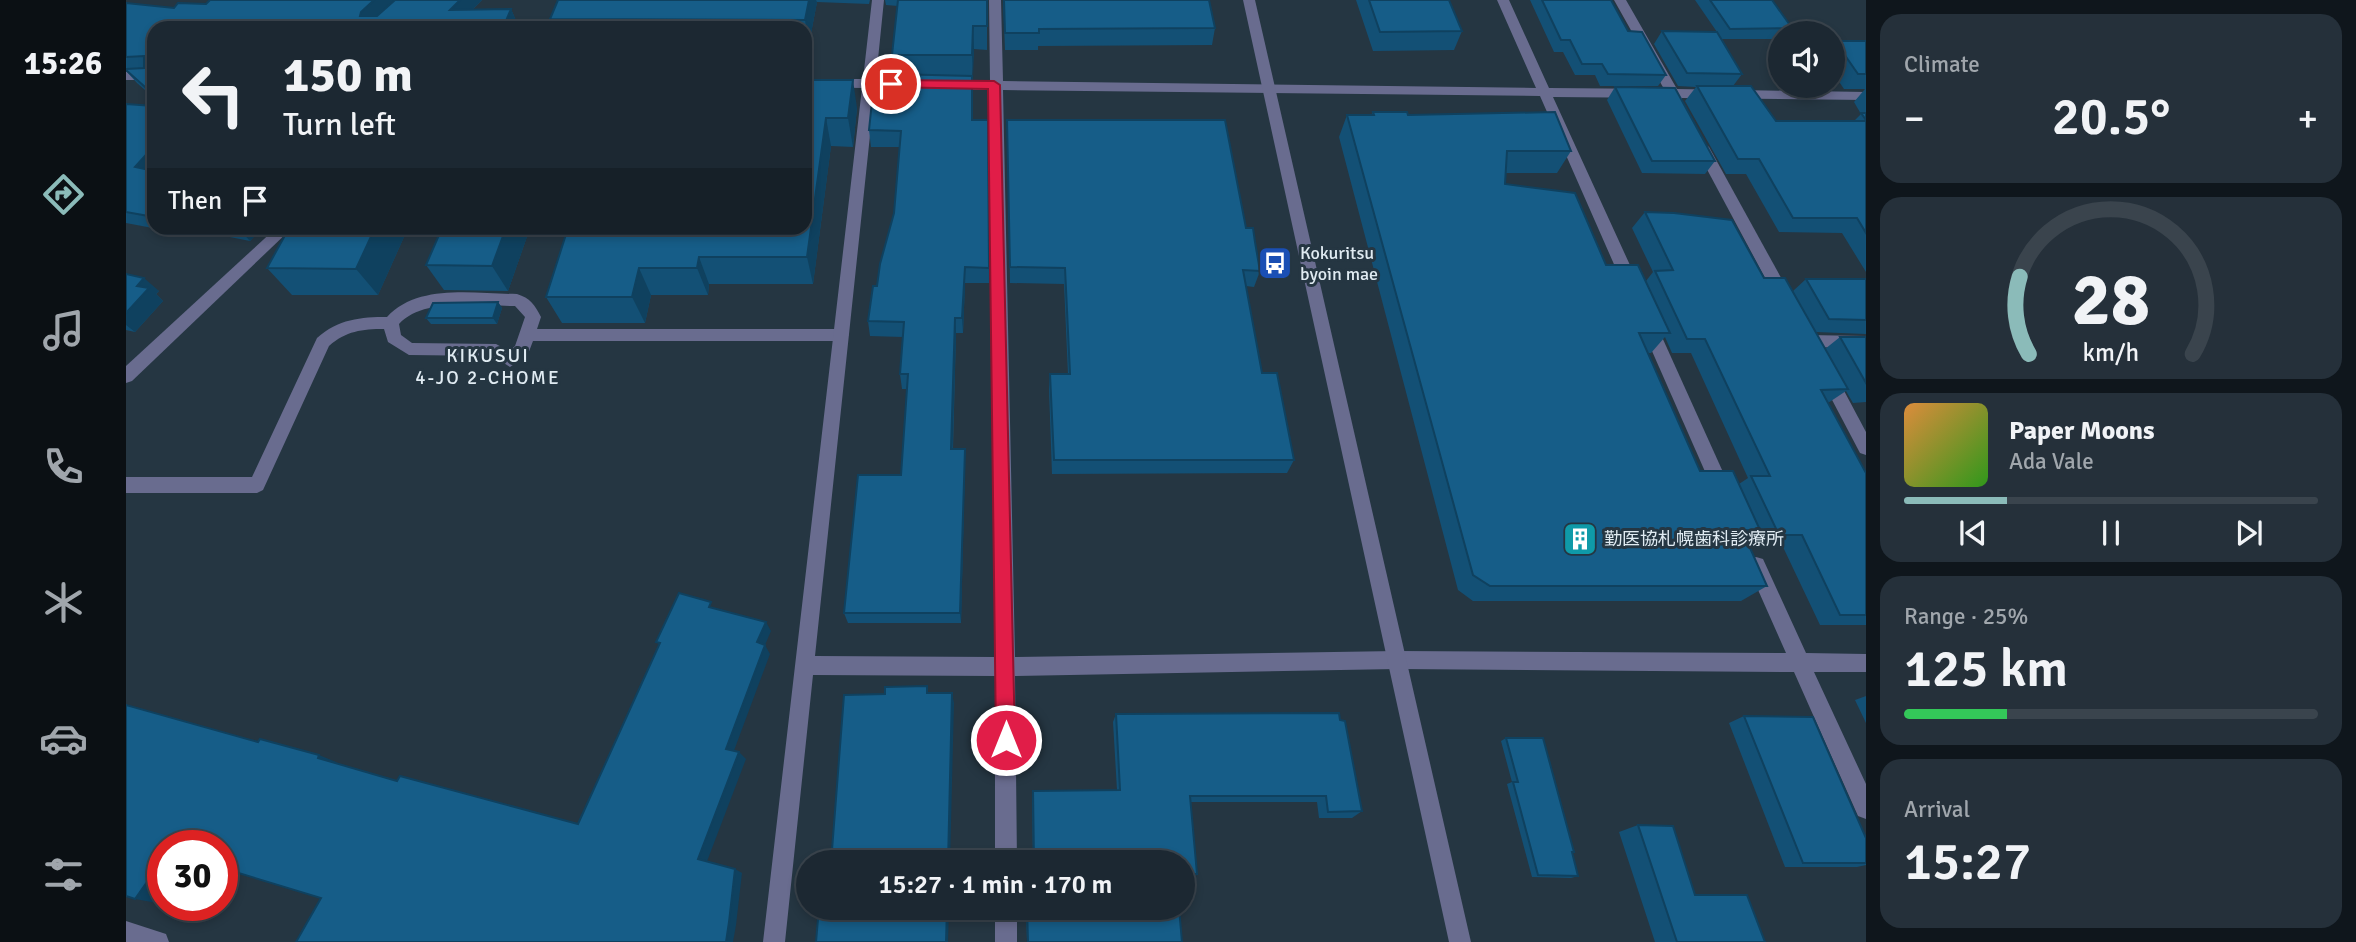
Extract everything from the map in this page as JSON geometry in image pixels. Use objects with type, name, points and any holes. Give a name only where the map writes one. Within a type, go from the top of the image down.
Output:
[{"type":"street","points":[[774,942],[878,0]]},
{"type":"street","points":[[995,0],[1006,850]]},
{"type":"street","points":[[1249,0],[1461,942]]},
{"type":"street","points":[[1503,0],[1732,511]]},
{"type":"street","points":[[1620,0],[1685,116]]},
{"type":"street","points":[[126,76],[147,76]]},
{"type":"street","points":[[812,83],[1866,96]]},
{"type":"street","points":[[1698,139],[1866,448]]},
{"type":"street","points":[[126,376],[277,235]]},
{"type":"street","points":[[126,485],[257,485],[323,342],[332,333],[356,323],[391,323],[402,311],[423,301],[517,300],[531,310],[533,317],[522,349],[510,361],[496,349],[409,349],[394,338],[391,323]]},
{"type":"street","points":[[528,335],[841,335]]},
{"type":"street","points":[[1807,341],[1866,342]]},
{"type":"street","points":[[1749,549],[1866,807]]},
{"type":"street","points":[[806,665],[1005,667],[1397,660],[1866,663]]},
{"type":"street","points":[[1006,920],[1006,942]]},
{"type":"street","points":[[126,932],[158,942]]},
{"type":"building","points":[[210,0],[374,0],[360,16],[377,16],[395,0],[460,0],[450,10],[511,9],[506,21],[147,21],[147,89],[126,70],[144,68],[144,56],[126,57],[126,3],[174,8],[178,3],[206,4]]},
{"type":"building","points":[[558,0],[809,0],[805,20],[550,19]]},
{"type":"building","points":[[898,0],[987,0],[987,26],[973,26],[972,55],[892,55]]},
{"type":"building","points":[[1004,0],[1209,0],[1215,28],[1039,29],[1039,33],[1005,33]]},
{"type":"building","points":[[1369,0],[1449,0],[1462,31],[1380,32]]},
{"type":"building","points":[[1542,0],[1611,0],[1628,31],[1642,32],[1666,75],[1608,74],[1602,64],[1582,64],[1570,40],[1561,40]]},
{"type":"building","points":[[1710,0],[1772,0],[1787,21],[1768,21],[1768,28],[1730,29]]},
{"type":"building","points":[[1662,31],[1717,32],[1742,74],[1687,73]]},
{"type":"building","points":[[1845,41],[1866,41],[1866,74],[1858,74],[1845,55]]},
{"type":"building","points":[[891,74],[972,76],[972,120],[988,120],[989,268],[965,267],[962,318],[955,318],[951,449],[965,449],[960,613],[844,613],[858,475],[901,475],[908,374],[900,374],[904,322],[868,321],[873,286],[877,286],[894,213],[901,131],[869,130],[873,92],[890,92]]},
{"type":"building","points":[[812,80],[853,80],[848,118],[826,118],[812,220]]},
{"type":"building","points":[[1697,86],[1751,86],[1776,121],[1866,121],[1866,233],[1857,218],[1793,218],[1759,159],[1738,159]]},
{"type":"building","points":[[1615,87],[1675,88],[1715,161],[1652,161]]},
{"type":"building","points":[[126,104],[147,106],[147,154],[135,167],[147,170],[147,216],[126,212]]},
{"type":"building","points":[[1373,112],[1407,112],[1408,115],[1555,112],[1571,151],[1507,151],[1505,184],[1575,193],[1606,265],[1638,265],[1670,333],[1639,333],[1700,471],[1733,471],[1760,530],[1742,530],[1767,586],[1490,586],[1473,575],[1347,115],[1374,115]]},
{"type":"building","points":[[1007,120],[1225,120],[1246,228],[1253,228],[1260,271],[1243,270],[1262,373],[1277,373],[1294,460],[1054,460],[1050,374],[1070,374],[1065,268],[1010,267]]},
{"type":"building","points":[[1645,212],[1732,220],[1764,278],[1785,278],[1848,389],[1821,390],[1866,473],[1866,615],[1840,615],[1802,535],[1779,535],[1751,476],[1770,476],[1705,339],[1687,339],[1655,271],[1673,270]]},
{"type":"building","points":[[285,235],[372,235],[356,269],[267,268]]},
{"type":"building","points":[[439,235],[503,235],[492,266],[426,265]]},
{"type":"building","points":[[566,235],[810,235],[807,257],[699,257],[697,268],[639,268],[632,297],[546,297]]},
{"type":"building","points":[[126,274],[144,278],[137,286],[149,288],[126,313]]},
{"type":"building","points":[[1806,279],[1866,279],[1866,320],[1829,319]]},
{"type":"building","points":[[498,302],[493,318],[426,318],[433,303]]},
{"type":"building","points":[[1840,337],[1866,337],[1866,383]]},
{"type":"building","points":[[679,593],[711,602],[709,607],[766,622],[757,642],[765,645],[726,749],[739,752],[698,859],[735,869],[726,942],[296,942],[321,898],[238,873],[238,830],[147,830],[147,882],[135,899],[126,896],[126,705],[258,742],[260,739],[319,755],[318,758],[397,781],[400,776],[578,824],[660,643],[656,642]]},
{"type":"building","points":[[927,686],[927,693],[952,693],[948,850],[832,850],[844,695],[885,694],[885,687]]},
{"type":"building","points":[[1339,713],[1340,720],[1345,721],[1362,811],[1328,812],[1326,796],[1190,796],[1195,850],[1034,850],[1033,791],[1120,790],[1116,714]]},
{"type":"building","points":[[1744,716],[1813,717],[1866,838],[1866,863],[1803,863]]},
{"type":"building","points":[[1506,738],[1543,738],[1578,876],[1538,875],[1513,782],[1518,782]]},
{"type":"building","points":[[1638,825],[1673,826],[1695,895],[1747,895],[1765,942],[1677,942]]},
{"type":"building","points":[[818,920],[947,920],[946,942],[816,942]]},
{"type":"building","points":[[1027,920],[1180,920],[1182,942],[1028,942]]},
{"type":"place","name":"Kokuritsu byoin mae","points":[[1275,263]]},
{"type":"place","name":"勤医協札幌歯科診療所","points":[[1580,539]]},
{"type":"district","name":"KIKUSUI 4-JO 2-CHOME","points":[[488,366]]},
{"type":"route","points":[[891,84],[994,85],[1006,740]]}]
